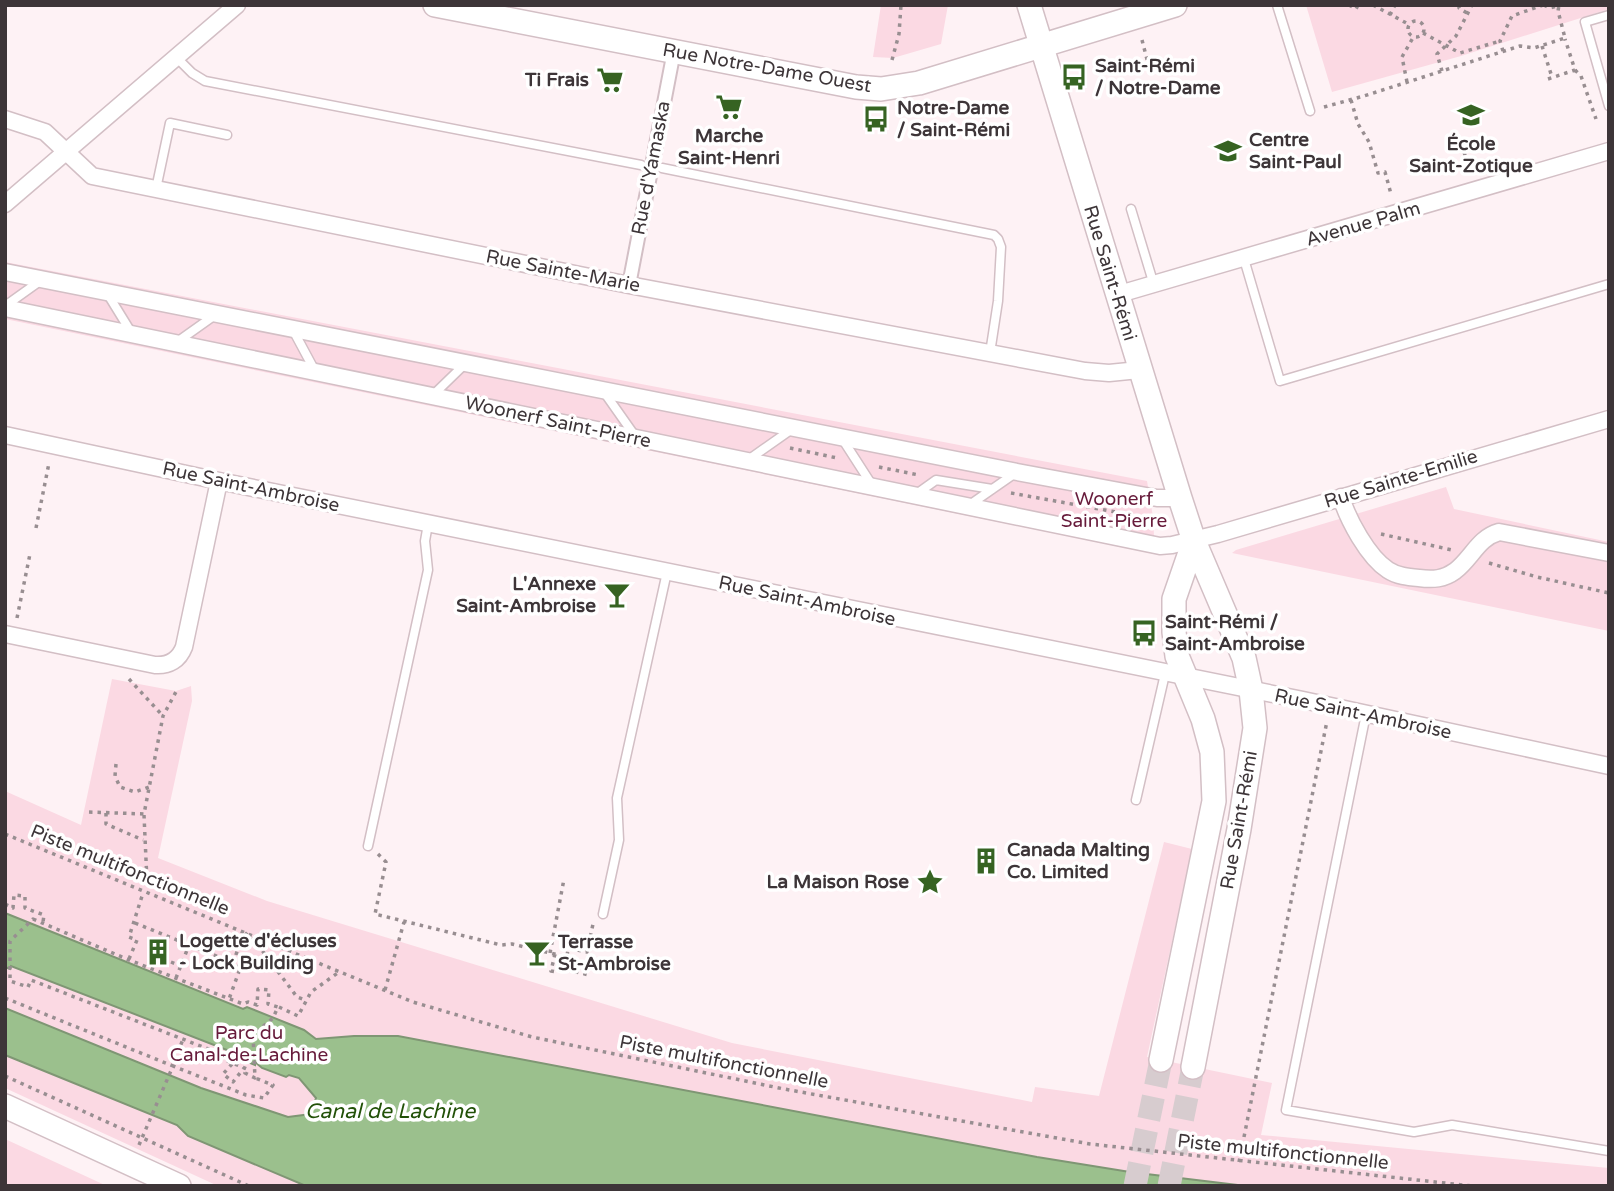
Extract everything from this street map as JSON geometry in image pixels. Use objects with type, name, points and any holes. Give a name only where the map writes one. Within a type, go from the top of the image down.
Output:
[{"type":"main road","name":"Rue Notre-Dame Ouest","points":[[435,5],[856,87],[881,89],[919,83],[1175,5]]},
{"type":"main road","name":"Rue Saint-Rémi","points":[[1029,5],[1180,498],[1194,541],[1244,658],[1251,690],[1255,728],[1249,771],[1193,1067]]},
{"type":"main road","name":"Rue Saint-Rémi","points":[[1161,1060],[1214,801],[1212,752],[1203,719],[1175,676],[1177,656],[1174,599],[1194,541]]},
{"type":"main road","points":[[5,1107],[179,1186]]},
{"type":"street","points":[[5,204],[237,5]]},
{"type":"street","name":"Rue d'Yamaska","points":[[629,285],[674,51]]},
{"type":"street","name":"Rue Sainte-Marie","points":[[5,119],[45,131],[92,176],[629,285],[990,353],[1098,373],[1139,370]]},
{"type":"street","name":"Avenue Palm","points":[[1116,295],[1609,151]]},
{"type":"street","name":"Woonerf Saint-Pierre","points":[[5,272],[1157,499],[1180,498]]},
{"type":"street","name":"Woonerf Saint-Pierre","points":[[5,307],[1160,546],[1194,541]]},
{"type":"street","name":"Rue Sainte-Emilie","points":[[1194,541],[1609,419]]},
{"type":"street","name":"Rue Saint-Ambroise","points":[[5,435],[1609,766]]},
{"type":"street","points":[[5,634],[155,665],[166,665],[175,660],[184,647],[219,481]]},
{"type":"street","points":[[1341,498],[1346,514],[1373,555],[1390,571],[1401,576],[1428,579],[1449,575],[1458,569],[1488,535],[1499,531],[1609,553]]},
{"type":"lane","points":[[1277,5],[1310,111]]},
{"type":"lane","points":[[1609,15],[1585,22],[1609,106]]},
{"type":"lane","points":[[176,57],[200,79],[215,83],[642,165]]},
{"type":"lane","points":[[156,189],[170,123],[227,135]]},
{"type":"lane","points":[[662,168],[994,235],[1001,247],[998,300],[990,353]]},
{"type":"lane","points":[[1131,209],[1154,285]]},
{"type":"lane","points":[[1244,259],[1280,381],[1609,284]]},
{"type":"lane","points":[[5,307],[40,280]]},
{"type":"lane","points":[[107,293],[132,335]]},
{"type":"lane","points":[[175,343],[216,314]]},
{"type":"lane","points":[[293,330],[314,371]]},
{"type":"lane","points":[[431,396],[465,364]]},
{"type":"lane","points":[[603,391],[637,438]]},
{"type":"lane","points":[[748,461],[795,428]]},
{"type":"lane","points":[[842,437],[873,487]]},
{"type":"lane","points":[[968,506],[1017,472]]},
{"type":"lane","points":[[915,495],[936,480],[992,489]]},
{"type":"lane","points":[[369,846],[428,570],[425,541],[428,524]]},
{"type":"lane","points":[[603,914],[620,840],[617,798],[667,572]]},
{"type":"lane","points":[[1136,800],[1175,676]]},
{"type":"lane","points":[[1366,714],[1286,1110],[1414,1132],[1451,1125],[1609,1151]]},
{"type":"path","points":[[892,60],[899,34],[901,5]]},
{"type":"path","points":[[1349,5],[1356,9],[1358,5]]},
{"type":"path","points":[[1373,5],[1410,25]]},
{"type":"path","points":[[1390,15],[1395,5]]},
{"type":"path","points":[[1459,5],[1459,8],[1467,13]]},
{"type":"path","points":[[1442,71],[1437,54],[1456,36],[1472,5]]},
{"type":"path","points":[[1503,51],[1500,41],[1511,15],[1543,5],[1549,8],[1558,6],[1575,70],[1581,76],[1596,119]]},
{"type":"path","points":[[1410,25],[1414,22],[1421,23],[1423,33]]},
{"type":"path","points":[[1410,25],[1409,33],[1413,36],[1423,33]]},
{"type":"path","points":[[1423,33],[1460,53],[1464,64]]},
{"type":"path","points":[[1407,82],[1401,56],[1413,36]]},
{"type":"path","points":[[1335,103],[1352,100],[1520,46],[1534,48],[1565,38]]},
{"type":"path","points":[[1142,40],[1150,71]]},
{"type":"path","points":[[1460,53],[1500,41]]},
{"type":"path","points":[[1541,46],[1550,78],[1575,70]]},
{"type":"path","points":[[1352,100],[1358,124],[1369,142],[1378,173],[1385,172],[1391,194]]},
{"type":"path","points":[[1464,152],[1470,171]]},
{"type":"path","points":[[36,528],[49,463]]},
{"type":"path","points":[[992,489],[1160,520]]},
{"type":"path","points":[[17,618],[30,554]]},
{"type":"path","points":[[129,679],[163,716]]},
{"type":"path","points":[[147,882],[144,814],[163,716],[178,688]]},
{"type":"path","points":[[1239,1162],[1326,727]]},
{"type":"path","points":[[116,764],[115,776],[120,787],[135,792],[149,787]]},
{"type":"path","points":[[89,812],[144,814]]},
{"type":"path","points":[[106,813],[106,824],[144,840]]},
{"type":"path","name":"Piste multifonctionnelle","points":[[5,834],[433,1009],[510,1032],[664,1065],[1035,1135],[1133,1150],[1472,1186]]},
{"type":"path","points":[[386,862],[376,914],[501,945],[512,944],[567,957]]},
{"type":"path","points":[[564,879],[551,971],[564,969],[589,975]]},
{"type":"path","points":[[129,960],[137,940],[129,937],[143,893]]},
{"type":"path","points":[[5,904],[13,908],[14,895],[25,896],[25,908],[44,915],[43,922]]},
{"type":"path","points":[[5,998],[231,1089],[264,1098],[273,1085],[245,1073],[247,1069],[225,1060],[221,1054],[31,980],[28,987],[9,979],[10,941],[33,919],[243,1004],[248,1002],[257,1005],[258,989],[269,990],[268,1004],[298,1016],[305,1000],[317,987],[339,972]]},
{"type":"path","points":[[385,990],[404,922]]},
{"type":"path","points":[[135,923],[241,966],[229,999]]},
{"type":"path","points":[[564,969],[568,948],[587,952],[593,923]]},
{"type":"path","points":[[233,963],[244,932],[258,945],[297,997],[305,1000]]},
{"type":"path","points":[[176,978],[189,946]]},
{"type":"path","points":[[171,962],[181,966]]},
{"type":"path","points":[[255,1076],[253,1035],[276,1014],[278,1007]]},
{"type":"path","points":[[143,1137],[183,1040]]},
{"type":"path","points":[[232,1063],[223,1074],[233,1082]]},
{"type":"path","points":[[231,1089],[244,1068]]},
{"type":"path","points":[[5,1076],[249,1186]]},
{"type":"green space","points":[[881,5],[948,5],[941,44],[893,58],[873,57]]},
{"type":"green space","points":[[1306,5],[1609,5],[1609,9],[1461,56],[1332,92]]},
{"type":"green space","name":"Woonerf Saint-Pierre","points":[[5,262],[1147,481],[1155,554],[5,319]]},
{"type":"green space","points":[[1446,487],[1454,509],[1609,542],[1609,631],[1232,553],[1236,550]]},
{"type":"green space","name":"Parc du Canal-de-Lachine","points":[[112,679],[176,691],[191,686],[192,701],[158,858],[267,901],[732,1043],[1032,1102],[1035,1087],[1099,1096],[1164,842],[1192,849],[1147,1057],[1272,1083],[1261,1135],[1609,1168],[1609,1186],[218,1186],[5,1088],[5,791],[81,825]]},
{"type":"green space","points":[[5,1139],[107,1186],[5,1186]]},
{"type":"water","name":"Canal de Lachine","points":[[5,913],[243,1009],[247,1007],[304,1030],[316,1039],[398,1036],[1037,1157],[1246,1186],[306,1186],[188,1136],[177,1125],[5,1055],[5,1008],[201,1088],[288,1117],[311,1114],[316,1098],[299,1078],[289,1075],[286,1077],[262,1068],[255,1062],[255,1065],[228,1054],[227,1050],[11,966],[10,969],[5,967]]},
{"type":"tunnel","points":[[1135,1186],[1161,1060]]},
{"type":"tunnel","points":[[1169,1186],[1193,1067]]},
{"type":"place","name":"Saint-Rémi / Notre-Dame","points":[[1074,77]]},
{"type":"place","name":"Ti Frais","points":[[610,80]]},
{"type":"place","name":"Marche Saint-Henri","points":[[729,107]]},
{"type":"place","name":"École Saint-Zotique","points":[[1471,115]]},
{"type":"place","name":"Notre-Dame / Saint-Rémi","points":[[876,119]]},
{"type":"place","name":"Centre Saint-Paul","points":[[1228,151]]},
{"type":"place","name":"L'Annexe Saint-Ambroise","points":[[617,595]]},
{"type":"place","name":"Saint-Rémi / Saint-Ambroise","points":[[1144,633]]},
{"type":"place","name":"Canada Malting Co. Limited","points":[[986,861]]},
{"type":"place","name":"La Maison Rose","points":[[930,882]]},
{"type":"place","name":"Logette d'écluses - Lock Building","points":[[158,952]]},
{"type":"place","name":"Terrasse St-Ambroise","points":[[537,953]]}]
